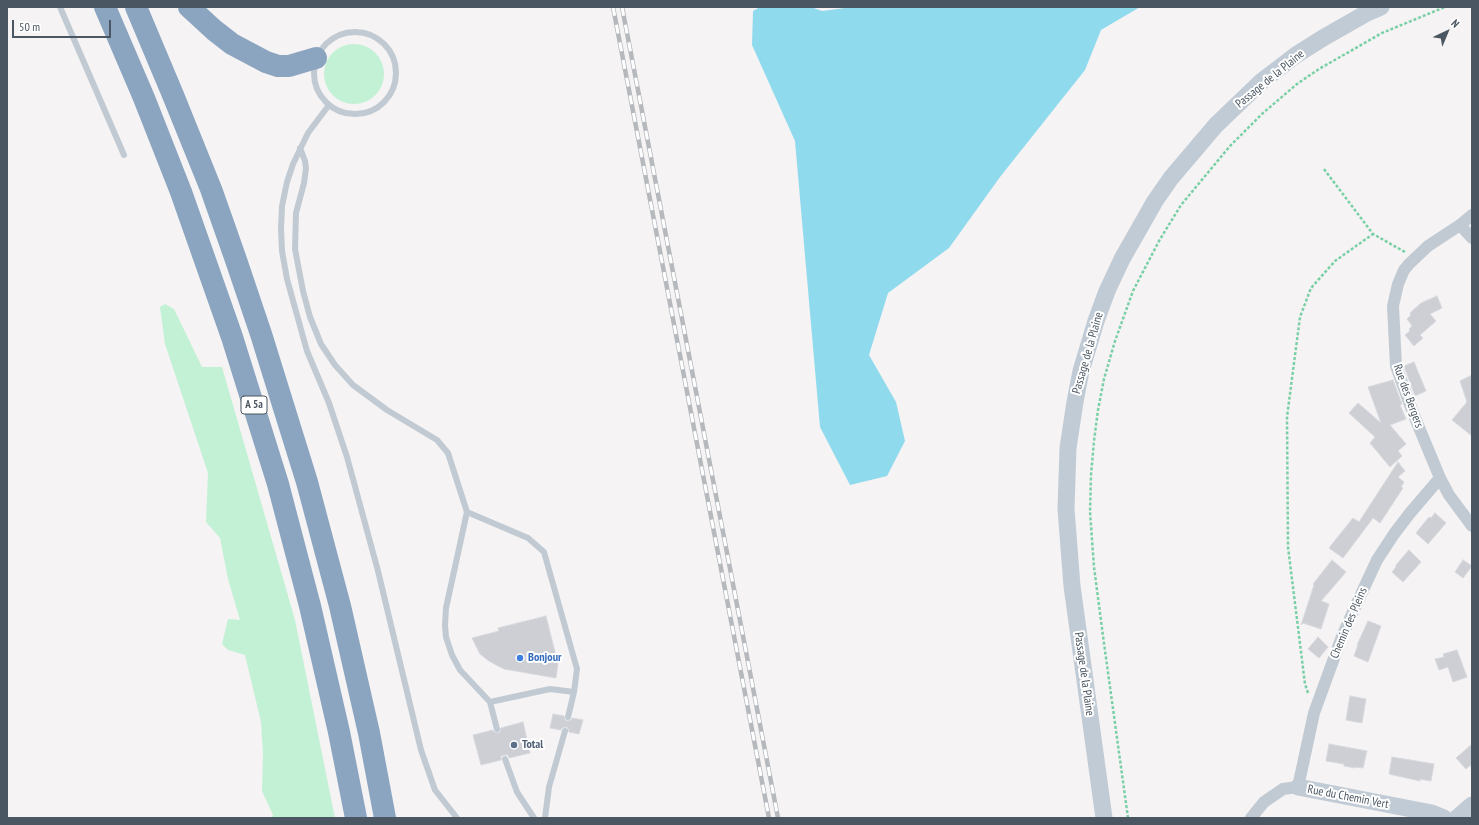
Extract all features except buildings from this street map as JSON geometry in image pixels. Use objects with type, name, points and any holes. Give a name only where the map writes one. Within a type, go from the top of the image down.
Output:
[{"type":"highway","name":"A 5a","points":[[105,7],[182,192],[232,337],[271,462],[310,606],[339,732],[356,818]]},
{"type":"highway","name":"A 5a","points":[[136,7],[211,189],[261,334],[305,474],[340,606],[369,733],[385,818]]},
{"type":"highway","points":[[189,7],[232,44],[266,62],[278,66],[289,66],[316,58]]},
{"type":"street","name":"Passage de la Plaine","points":[[1104,818],[1072,586],[1066,510],[1068,448],[1075,402],[1081,371],[1096,321],[1107,291],[1122,259],[1155,201],[1188,157],[1216,125],[1262,81],[1296,55],[1365,14],[1381,7]]},
{"type":"street","name":"Rue des Bergers","points":[[1472,215],[1415,257],[1404,270],[1398,284],[1393,306],[1396,366],[1412,413],[1449,496],[1472,526]]},
{"type":"street","points":[[1460,225],[1472,238]]},
{"type":"street","name":"Chemin des Pleins","points":[[1298,787],[1314,713],[1341,638],[1378,560],[1410,513],[1440,478]]},
{"type":"street","points":[[1251,818],[1264,802],[1283,788],[1298,787]]},
{"type":"street","name":"Rue du Chemin Vert","points":[[1298,787],[1432,813],[1446,818],[1472,805]]},
{"type":"lane","points":[[60,7],[124,155]]},
{"type":"lane","points":[[352,32],[362,32],[371,35],[386,46],[395,63],[396,72],[395,81],[388,98],[373,110],[360,114],[346,114],[329,105],[318,92],[315,84],[314,71],[316,58],[327,42],[334,37],[352,32]]},
{"type":"lane","points":[[329,105],[308,132],[293,164],[287,182],[282,206],[281,229],[282,251],[287,279],[307,351],[329,404],[347,457],[378,571],[421,750],[435,790],[457,818]]},
{"type":"lane","points":[[300,148],[306,168],[304,183],[296,213],[295,249],[303,291],[310,317],[321,344],[335,365],[353,385],[387,410],[437,440],[448,453],[467,512],[446,608],[446,637],[452,655],[460,670],[490,702],[497,729]]},
{"type":"lane","points":[[467,512],[528,538],[544,552],[577,669],[574,692],[568,717]]},
{"type":"lane","points":[[490,702],[550,690],[574,692]]},
{"type":"lane","points":[[545,818],[549,787],[565,731]]},
{"type":"lane","points":[[505,759],[517,792],[534,818]]},
{"type":"path","points":[[1128,818],[1094,567],[1090,512],[1094,441],[1104,378],[1115,341],[1134,291],[1159,241],[1182,205],[1230,146],[1263,113],[1319,69],[1382,33],[1445,7]]},
{"type":"path","points":[[1324,169],[1373,234],[1415,257]]},
{"type":"path","points":[[1314,713],[1305,684],[1288,546],[1287,417],[1300,317],[1311,288],[1335,261],[1373,234]]},
{"type":"green space","points":[[354,44],[371,49],[379,57],[384,74],[379,91],[371,99],[354,104],[337,99],[329,91],[324,74],[329,57],[337,49]]},
{"type":"green space","points":[[165,304],[174,309],[202,367],[222,367],[295,620],[335,818],[271,818],[273,815],[262,791],[263,754],[261,722],[245,655],[228,650],[222,644],[228,619],[240,620],[228,579],[220,538],[206,522],[208,473],[165,344],[160,307]]},
{"type":"water","points":[[760,7],[811,7],[822,11],[853,7],[1140,7],[1101,30],[1085,70],[1000,177],[949,248],[888,293],[869,355],[896,402],[905,441],[887,476],[850,485],[820,427],[795,141],[752,45],[753,11]]},
{"type":"railway","points":[[613,7],[769,818]]},
{"type":"railway","points":[[622,7],[778,818]]},
{"type":"place","name":"Bonjour","points":[[520,658]]},
{"type":"place","name":"Total","points":[[514,745]]}]
